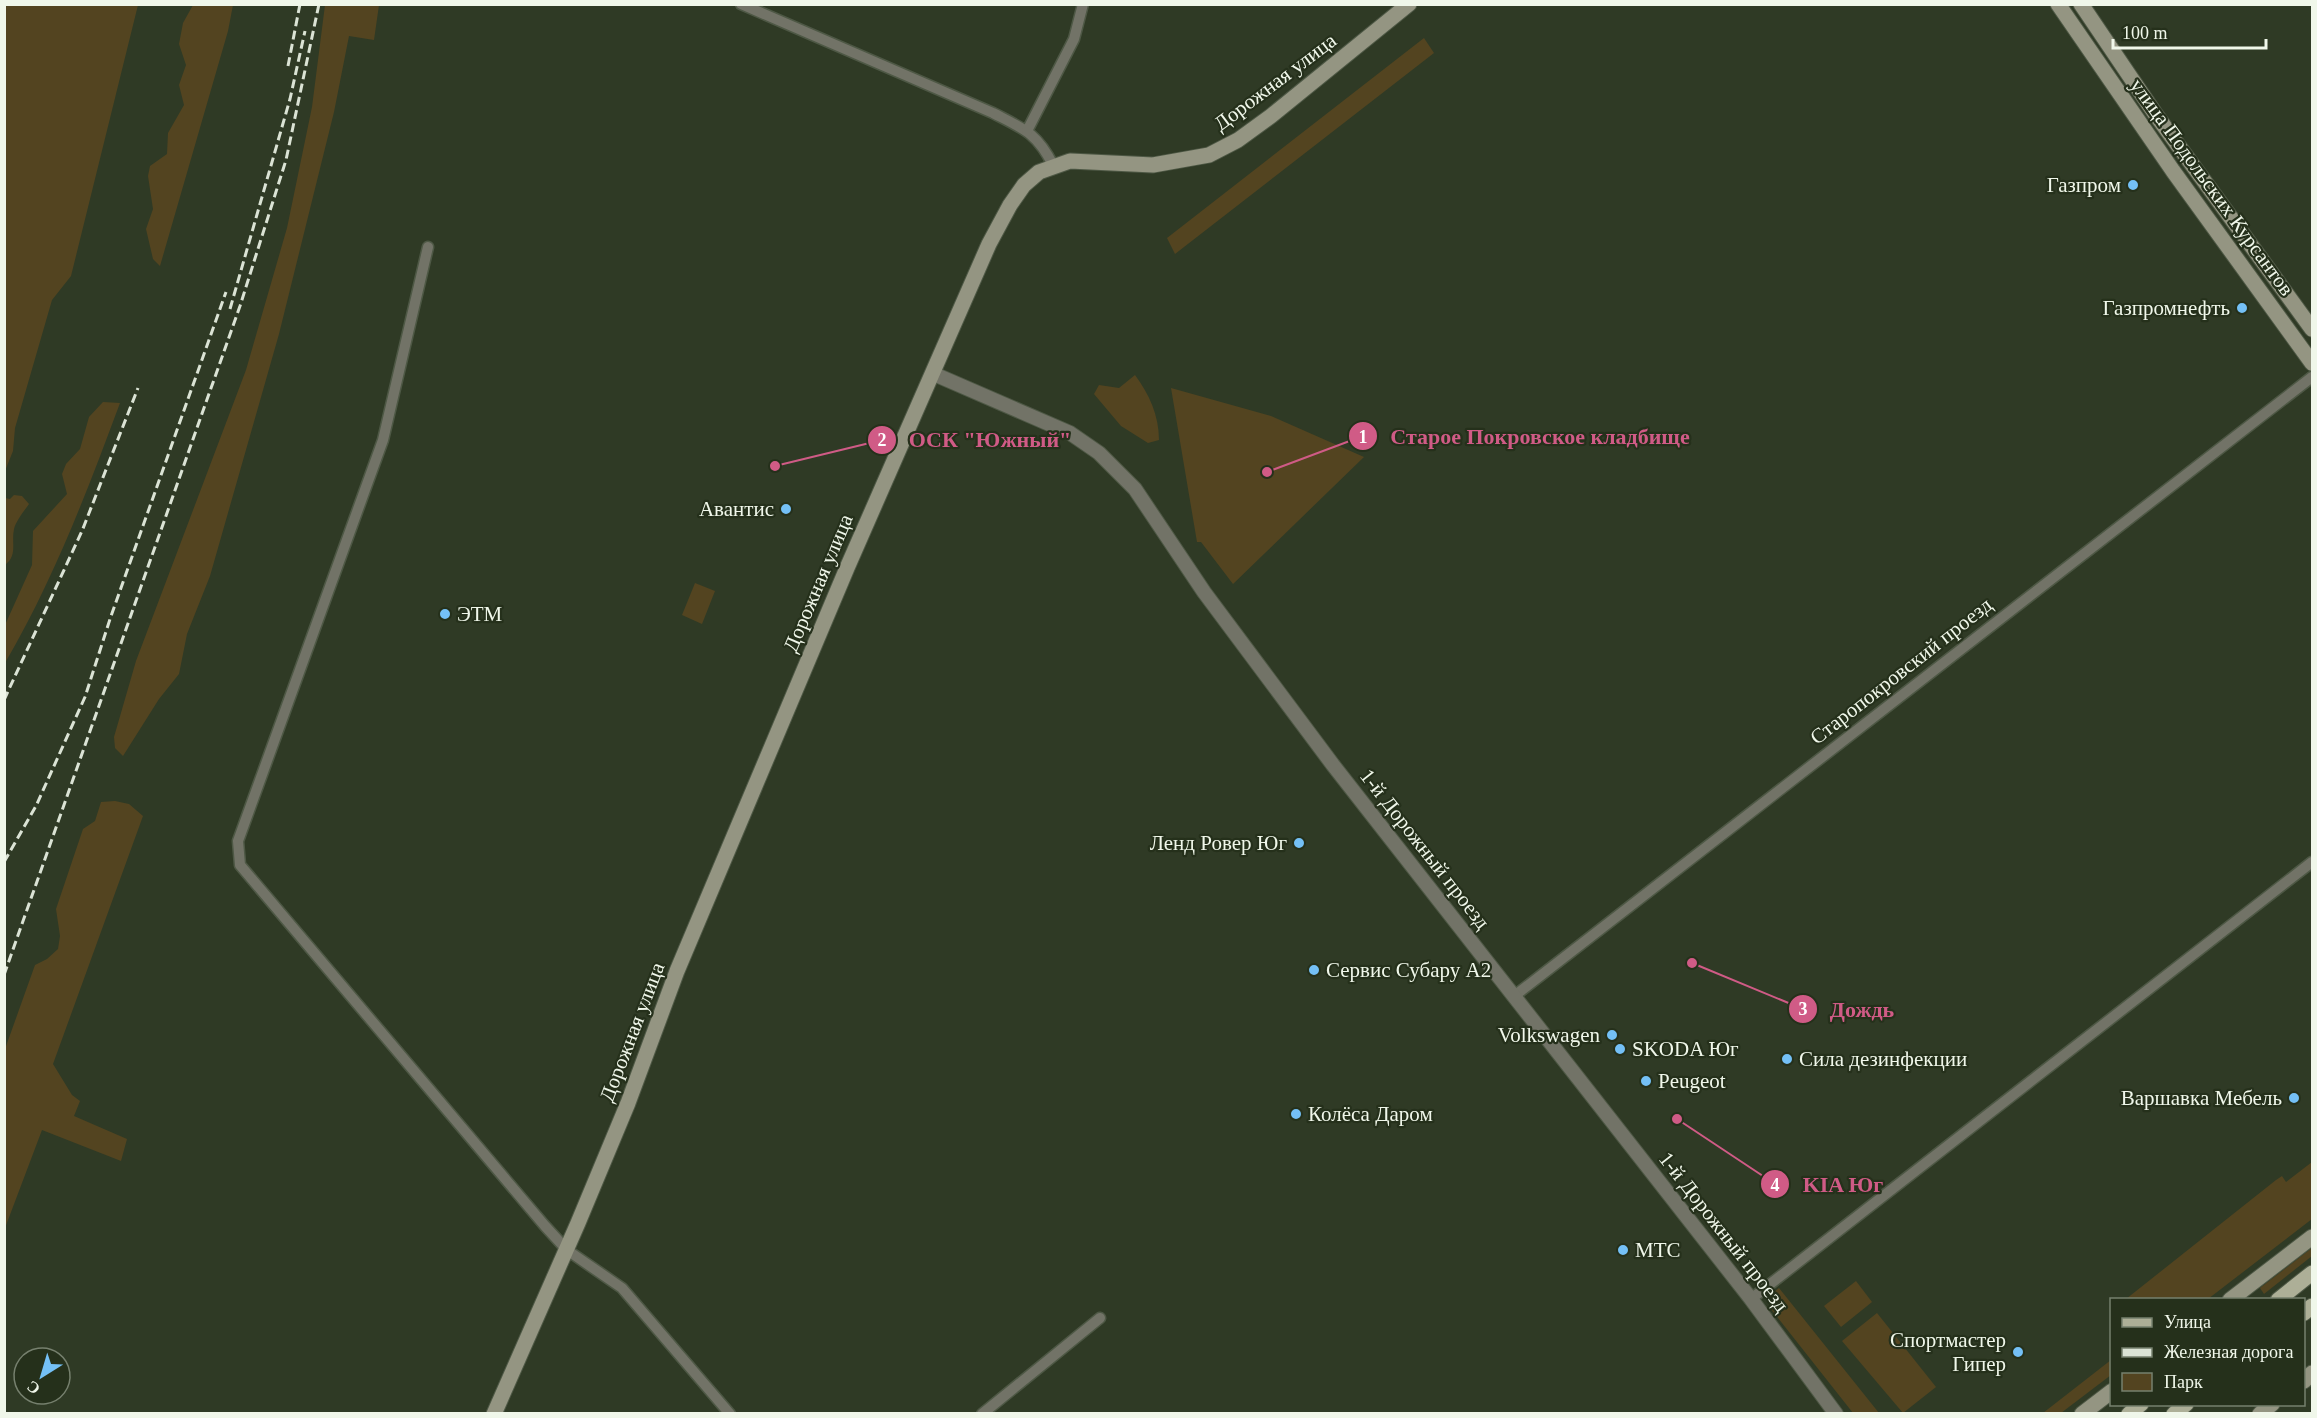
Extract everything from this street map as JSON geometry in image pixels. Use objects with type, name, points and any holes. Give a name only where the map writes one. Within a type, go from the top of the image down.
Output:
[{"type":"main road","name":"Дорожная улица","points":[[494,1413],[567,1250],[628,1103],[681,960],[847,568],[934,374],[989,244],[1010,205],[1024,185],[1039,172],[1053,165],[1088,160],[1153,165],[1209,155],[1238,140],[1271,116],[1409,4]]},
{"type":"main road","name":"улица Подольских Курсантов","points":[[2058,4],[2173,171],[2313,363]]},
{"type":"main road","name":"улица Подольских Курсантов","points":[[2081,4],[2156,115],[2313,328]]},
{"type":"main road","points":[[2231,1298],[2313,1237]]},
{"type":"main road","points":[[2279,1298],[2311,1273]]},
{"type":"main road","points":[[2082,1413],[2110,1392]]},
{"type":"street","points":[[741,4],[993,113],[1027,131],[1043,145],[1053,165]]},
{"type":"street","points":[[1027,131],[1074,39],[1083,4]]},
{"type":"street","points":[[428,247],[383,440],[238,841],[240,865],[567,1250],[622,1288],[730,1413]]},
{"type":"street","name":"1-й Дорожный проезд","points":[[934,374],[1070,433],[1121,472],[1154,515],[1211,602],[1513,997],[1750,1299],[1836,1413]]},
{"type":"street","name":"Старопокровский проезд","points":[[1513,997],[2313,377]]},
{"type":"street","points":[[1750,1299],[2246,911],[2313,862]]},
{"type":"street","points":[[982,1413],[1100,1318]]},
{"type":"green space","points":[[5,4],[138,5],[71,276],[52,300],[15,428],[13,451],[5,471]]},
{"type":"green space","points":[[193,5],[233,5],[228,31],[160,266],[153,259],[146,229],[153,209],[148,176],[150,166],[167,154],[168,133],[184,105],[179,85],[186,65],[179,44],[183,23]]},
{"type":"green space","points":[[325,5],[379,5],[374,40],[349,36],[334,112],[279,334],[210,576],[187,634],[179,674],[159,699],[123,756],[115,748],[114,737],[136,661],[246,370],[287,228],[312,107]]},
{"type":"green space","points":[[1424,38],[1434,53],[1175,254],[1167,238]]},
{"type":"green space","points":[[1135,375],[1152,405],[1159,440],[1148,443],[1121,426],[1094,394],[1099,385],[1119,388]]},
{"type":"green space","points":[[1171,388],[1271,416],[1364,457],[1233,584],[1201,542],[1197,542]]},
{"type":"green space","points":[[103,402],[120,403],[82,503],[54,568],[5,663],[5,625],[32,565],[33,531],[67,494],[62,474],[66,464],[80,449],[89,417]]},
{"type":"green space","points":[[14,495],[22,496],[29,504],[15,526],[13,553],[5,565],[5,498],[10,499]]},
{"type":"green space","points":[[695,583],[715,591],[702,624],[682,615]]},
{"type":"green space","points":[[115,801],[129,804],[143,816],[53,1064],[72,1095],[80,1101],[74,1116],[127,1139],[121,1161],[42,1130],[5,1228],[5,1049],[35,965],[47,959],[58,949],[60,936],[56,909],[83,829],[95,821],[101,802]]},
{"type":"green space","points":[[2312,1162],[2312,1219],[2209,1298],[2127,1298],[2276,1180],[2282,1176],[2286,1182]]},
{"type":"green space","points":[[2312,1248],[2312,1256],[2264,1294],[2260,1288]]},
{"type":"green space","points":[[1856,1281],[1872,1302],[1841,1327],[1824,1306]]},
{"type":"green space","points":[[1779,1288],[1879,1413],[1853,1413],[1771,1309],[1769,1296]]},
{"type":"green space","points":[[1877,1313],[1936,1387],[1903,1413],[1842,1341]]},
{"type":"green space","points":[[2110,1361],[2110,1376],[2061,1413],[2043,1413]]},
{"type":"railway","points":[[288,66],[300,4]]},
{"type":"railway","points":[[4,975],[240,306],[286,160],[319,4]]},
{"type":"railway","points":[[230,309],[290,99],[305,31]]},
{"type":"railway","points":[[4,862],[36,806],[85,697],[111,616],[226,292]]},
{"type":"railway","points":[[4,700],[82,531],[138,388]]},
{"type":"place","name":"Газпром","points":[[2133,185]]},
{"type":"place","name":"Газпромнефть","points":[[2242,308]]},
{"type":"place","name":"ОСК \"Южный\"","points":[[775,466]]},
{"type":"place","name":"Старое Покровское кладбище","points":[[1267,472]]},
{"type":"place","name":"Авантис","points":[[786,509]]},
{"type":"place","name":"ЭТМ","points":[[445,614]]},
{"type":"place","name":"Ленд Ровер Юг","points":[[1299,843]]},
{"type":"place","name":"Дождь","points":[[1692,963]]},
{"type":"place","name":"Сервис Субару А2","points":[[1314,970]]},
{"type":"place","name":"Volkswagen","points":[[1612,1035]]},
{"type":"place","name":"SKODA Юг","points":[[1620,1049]]},
{"type":"place","name":"Сила дезинфекции","points":[[1787,1059]]},
{"type":"place","name":"Peugeot","points":[[1646,1081]]},
{"type":"place","name":"Варшавка Мебель","points":[[2294,1098]]},
{"type":"place","name":"Колёса Даром","points":[[1296,1114]]},
{"type":"place","name":"KIA Юг","points":[[1677,1119]]},
{"type":"place","name":"МТС","points":[[1623,1250]]},
{"type":"place","name":"Спортмастер Гипер","points":[[2018,1352]]}]
